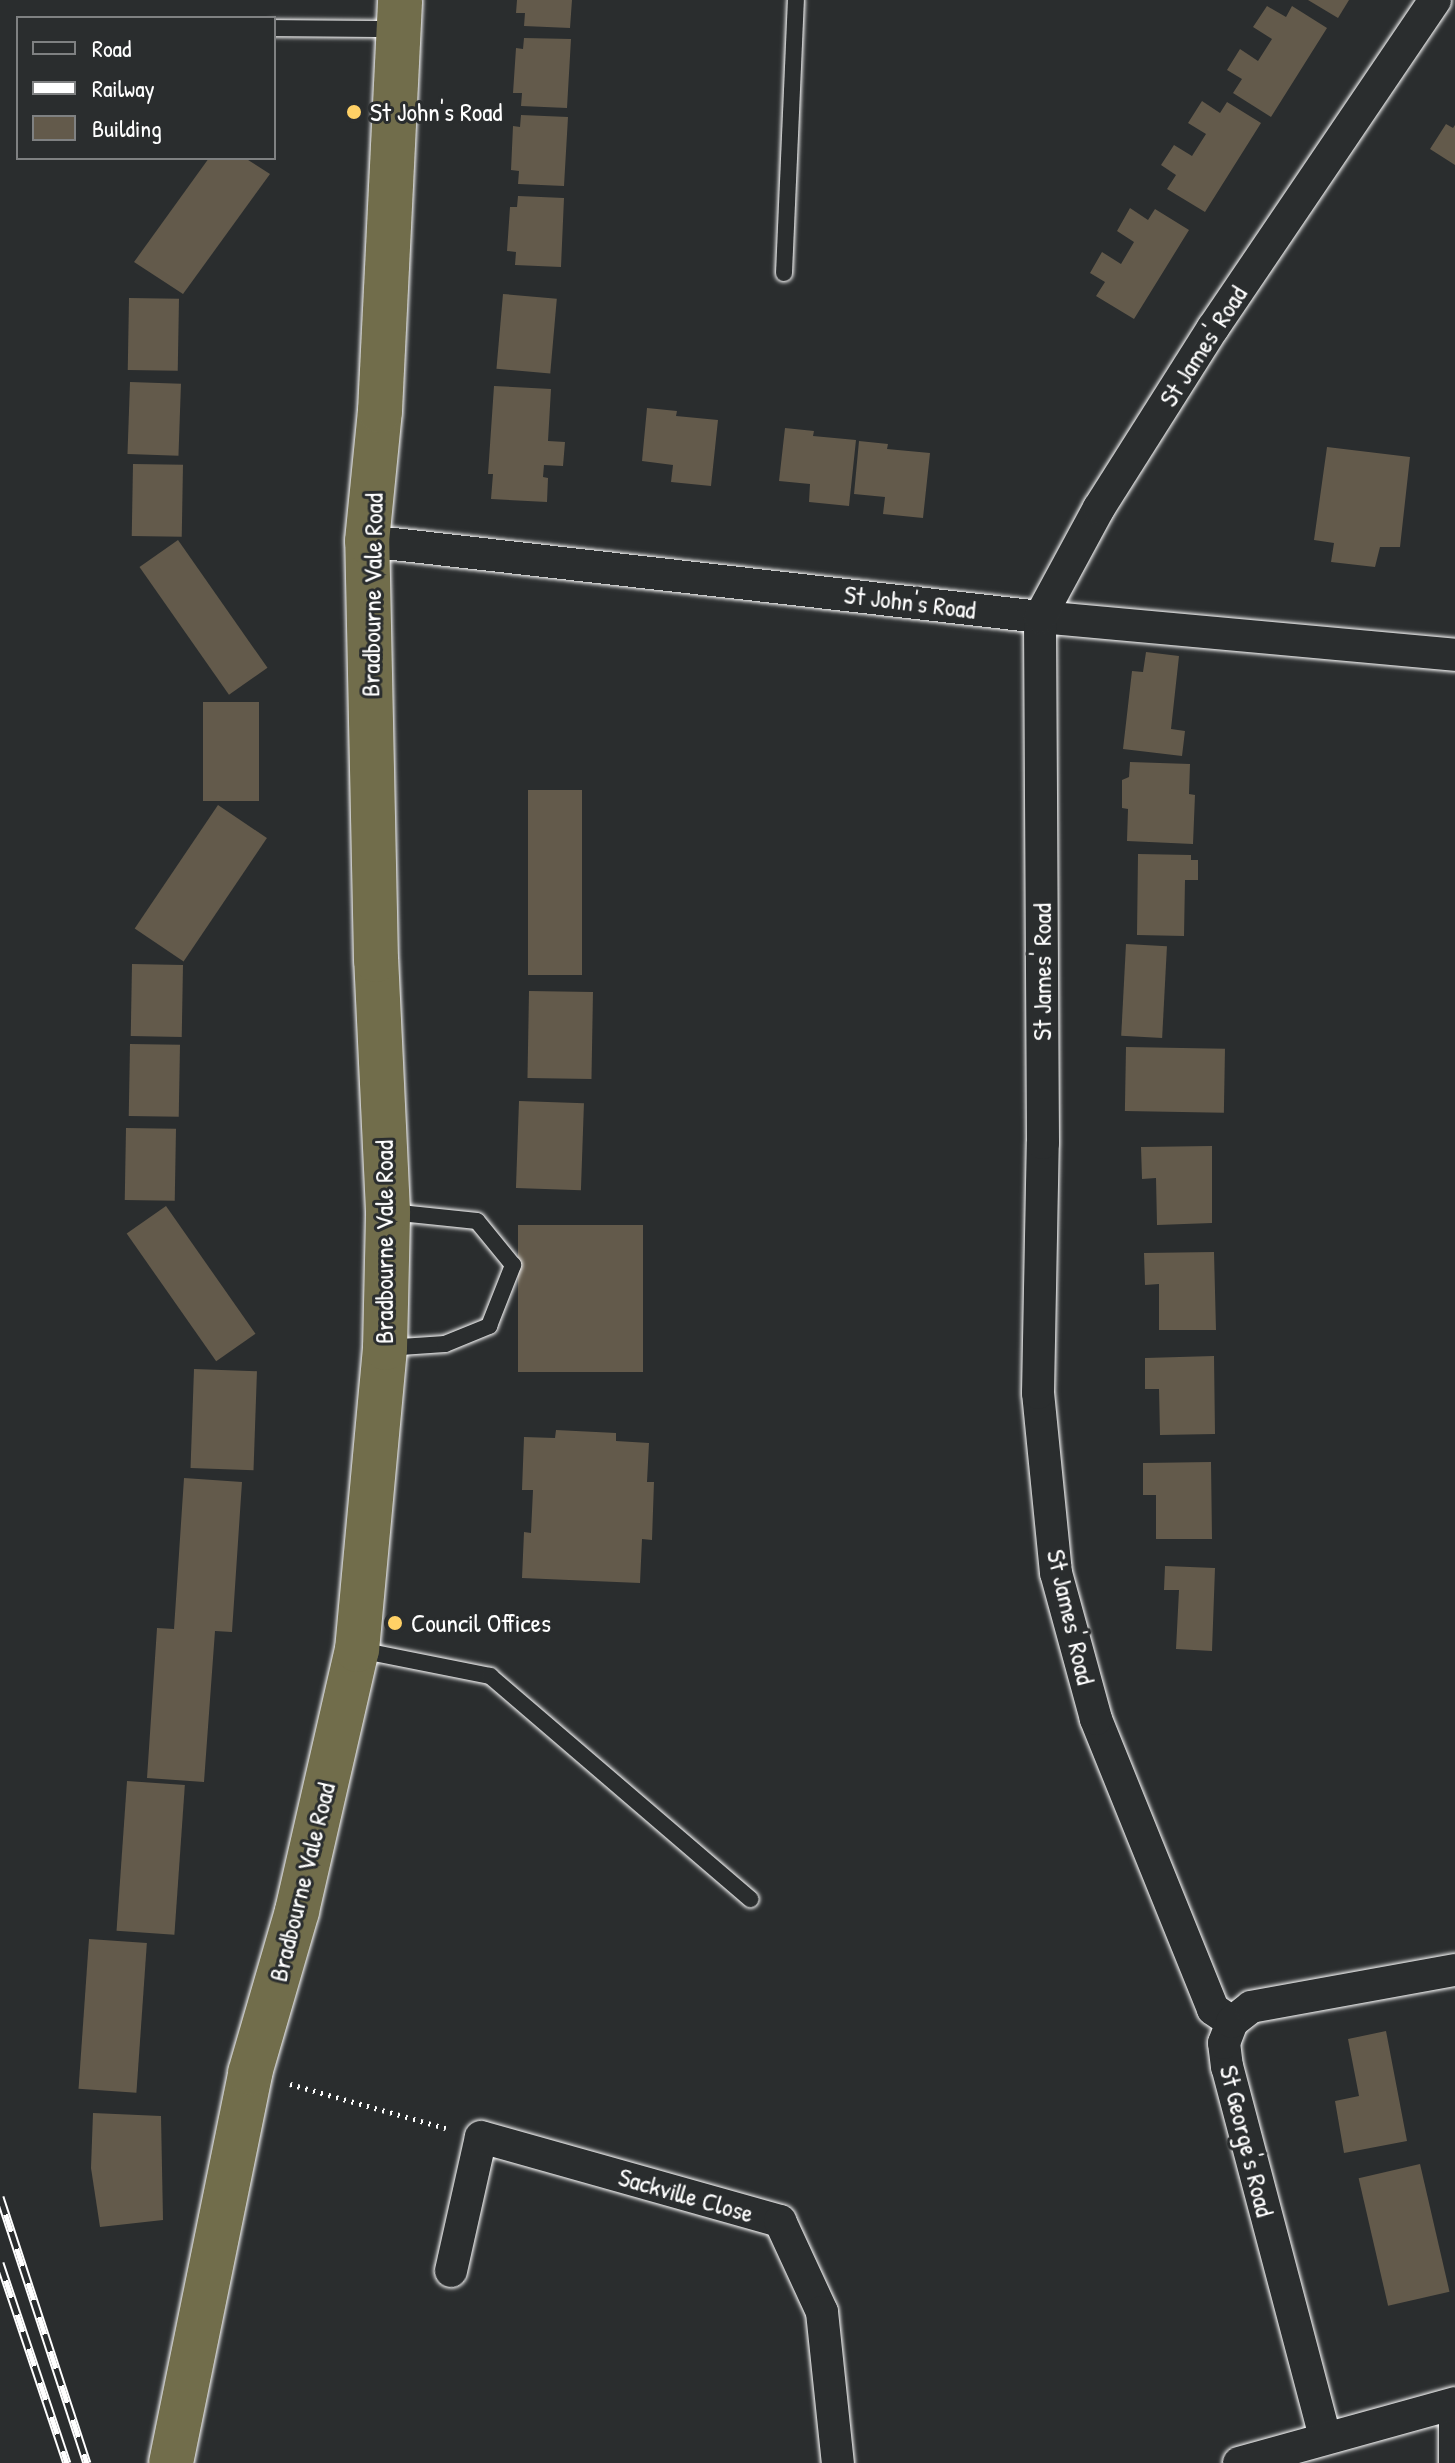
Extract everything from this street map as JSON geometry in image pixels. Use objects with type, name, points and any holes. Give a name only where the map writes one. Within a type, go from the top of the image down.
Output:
[{"type":"highway","name":"Bradbourne Vale Road","points":[[171,2463],[250,2073],[297,1911],[357,1650],[385,1348],[388,1211],[376,960],[367,541],[380,411],[400,15]]},
{"type":"street","name":"St James' Road","points":[[1232,2022],[1213,2009],[1096,1719],[1056,1573],[1038,1393],[1043,1143],[1040,617],[1099,508],[1196,354],[1435,0]]},
{"type":"street","name":"St John's Road","points":[[367,541],[1040,617],[1455,655]]},
{"type":"street","points":[[1232,2022],[1251,2007],[1455,1970]]},
{"type":"street","name":"St George's Road","points":[[1232,2022],[1224,2043],[1227,2067],[1325,2437]]},
{"type":"street","points":[[451,2271],[481,2137]]},
{"type":"street","name":"Sackville Close","points":[[481,2137],[780,2221],[822,2312],[838,2463]]},
{"type":"street","points":[[1239,2463],[1451,2404]]},
{"type":"lane","points":[[784,273],[796,0]]},
{"type":"lane","points":[[276,28],[400,15]]},
{"type":"lane","points":[[385,1348],[445,1344],[489,1326],[513,1265],[477,1221],[388,1211]]},
{"type":"lane","points":[[357,1650],[490,1676],[750,1899]]},
{"type":"lane","points":[[1447,2463],[1451,2404]]},
{"type":"path","points":[[250,2073],[481,2137]]},
{"type":"building","points":[[517,0],[572,0],[570,28],[524,26],[525,13],[516,13]]},
{"type":"building","points":[[1308,0],[1349,0],[1338,18]]},
{"type":"building","points":[[1267,6],[1286,17],[1292,6],[1327,28],[1271,117],[1233,93],[1242,79],[1227,70],[1240,49],[1258,61],[1272,39],[1253,27]]},
{"type":"building","points":[[524,38],[571,39],[567,108],[521,106],[522,93],[513,93],[516,48],[523,49]]},
{"type":"building","points":[[1202,101],[1220,113],[1227,102],[1261,123],[1205,212],[1167,189],[1176,175],[1161,165],[1174,145],[1192,156],[1206,134],[1188,123]]},
{"type":"building","points":[[521,115],[568,117],[564,186],[518,184],[519,171],[511,170],[513,126],[520,127]]},
{"type":"building","points":[[1446,124],[1453,128],[1455,125],[1455,165],[1430,149]]},
{"type":"building","points":[[208,160],[248,160],[270,174],[183,294],[134,262]]},
{"type":"building","points":[[518,196],[564,198],[561,267],[515,265],[516,252],[507,251],[510,207],[517,207]]},
{"type":"building","points":[[1130,208],[1148,220],[1155,209],[1189,230],[1134,319],[1096,296],[1105,282],[1090,273],[1102,252],[1121,264],[1134,242],[1117,231]]},
{"type":"building","points":[[503,294],[557,299],[550,373],[496,369]]},
{"type":"building","points":[[129,298],[179,299],[178,371],[128,370]]},
{"type":"building","points":[[130,382],[181,384],[178,456],[127,454]]},
{"type":"building","points":[[494,386],[551,389],[548,441],[565,442],[563,466],[544,465],[543,477],[548,478],[547,502],[491,499],[493,474],[488,474]]},
{"type":"building","points":[[647,408],[677,411],[676,416],[718,420],[711,486],[671,482],[673,465],[642,461]]},
{"type":"building","points":[[785,428],[814,431],[813,436],[856,440],[849,506],[809,502],[810,484],[779,481]]},
{"type":"building","points":[[859,441],[888,444],[887,449],[930,453],[923,518],[883,514],[885,497],[854,494]]},
{"type":"building","points":[[1327,447],[1410,457],[1400,547],[1380,547],[1375,567],[1331,562],[1334,543],[1314,540]]},
{"type":"building","points":[[133,464],[183,465],[182,537],[132,536]]},
{"type":"building","points":[[178,540],[267,668],[229,695],[139,567]]},
{"type":"building","points":[[1146,652],[1179,656],[1171,729],[1185,731],[1182,756],[1123,749],[1132,671],[1143,672]]},
{"type":"building","points":[[203,702],[259,702],[259,801],[203,801]]},
{"type":"building","points":[[1130,762],[1190,764],[1189,794],[1195,795],[1193,844],[1127,841],[1128,809],[1122,808],[1122,780],[1129,777]]},
{"type":"building","points":[[528,790],[582,790],[582,975],[528,975]]},
{"type":"building","points":[[218,805],[267,838],[184,962],[135,929]]},
{"type":"building","points":[[1138,854],[1191,855],[1191,860],[1198,860],[1198,880],[1185,880],[1184,936],[1137,935]]},
{"type":"building","points":[[1126,944],[1167,946],[1162,1038],[1121,1036]]},
{"type":"building","points":[[132,964],[183,965],[182,1037],[131,1036]]},
{"type":"building","points":[[529,991],[593,992],[591,1079],[527,1078]]},
{"type":"building","points":[[130,1044],[180,1045],[179,1117],[129,1116]]},
{"type":"building","points":[[1126,1047],[1225,1049],[1224,1113],[1125,1111]]},
{"type":"building","points":[[519,1101],[584,1103],[581,1190],[516,1188]]},
{"type":"building","points":[[126,1128],[176,1129],[175,1201],[125,1200]]},
{"type":"building","points":[[1212,1146],[1212,1223],[1157,1225],[1156,1178],[1142,1179],[1141,1147]]},
{"type":"building","points":[[166,1206],[255,1334],[216,1361],[127,1234]]},
{"type":"building","points":[[518,1225],[643,1225],[643,1372],[518,1372]]},
{"type":"building","points":[[1214,1252],[1216,1330],[1159,1330],[1159,1284],[1145,1285],[1144,1253]]},
{"type":"building","points":[[1214,1356],[1215,1434],[1160,1435],[1159,1389],[1145,1389],[1145,1358]]},
{"type":"building","points":[[194,1369],[257,1371],[254,1470],[191,1468]]},
{"type":"building","points":[[556,1430],[616,1433],[616,1441],[649,1443],[647,1482],[654,1482],[652,1540],[642,1539],[640,1583],[522,1578],[524,1532],[531,1533],[533,1490],[522,1490],[524,1437],[555,1438]]},
{"type":"building","points":[[1211,1462],[1212,1539],[1156,1539],[1156,1495],[1143,1495],[1143,1463]]},
{"type":"building","points":[[184,1478],[242,1482],[232,1632],[215,1631],[204,1782],[147,1778],[157,1628],[174,1629]]},
{"type":"building","points":[[1165,1566],[1215,1568],[1212,1651],[1176,1649],[1179,1590],[1164,1590]]},
{"type":"building","points":[[127,1781],[185,1785],[174,1935],[117,1931]]},
{"type":"building","points":[[89,1939],[147,1943],[136,2093],[79,2089]]},
{"type":"building","points":[[1386,2031],[1407,2141],[1344,2153],[1335,2101],[1359,2096],[1348,2039]]},
{"type":"building","points":[[93,2113],[161,2116],[163,2220],[100,2227],[91,2168]]},
{"type":"building","points":[[1420,2164],[1449,2292],[1388,2306],[1359,2178]]},
{"type":"railway","points":[[0,2197],[87,2463]]},
{"type":"railway","points":[[0,2263],[67,2463]]},
{"type":"place","name":"St John's Road","points":[[354,112]]},
{"type":"place","name":"Council Offices","points":[[395,1623]]}]
